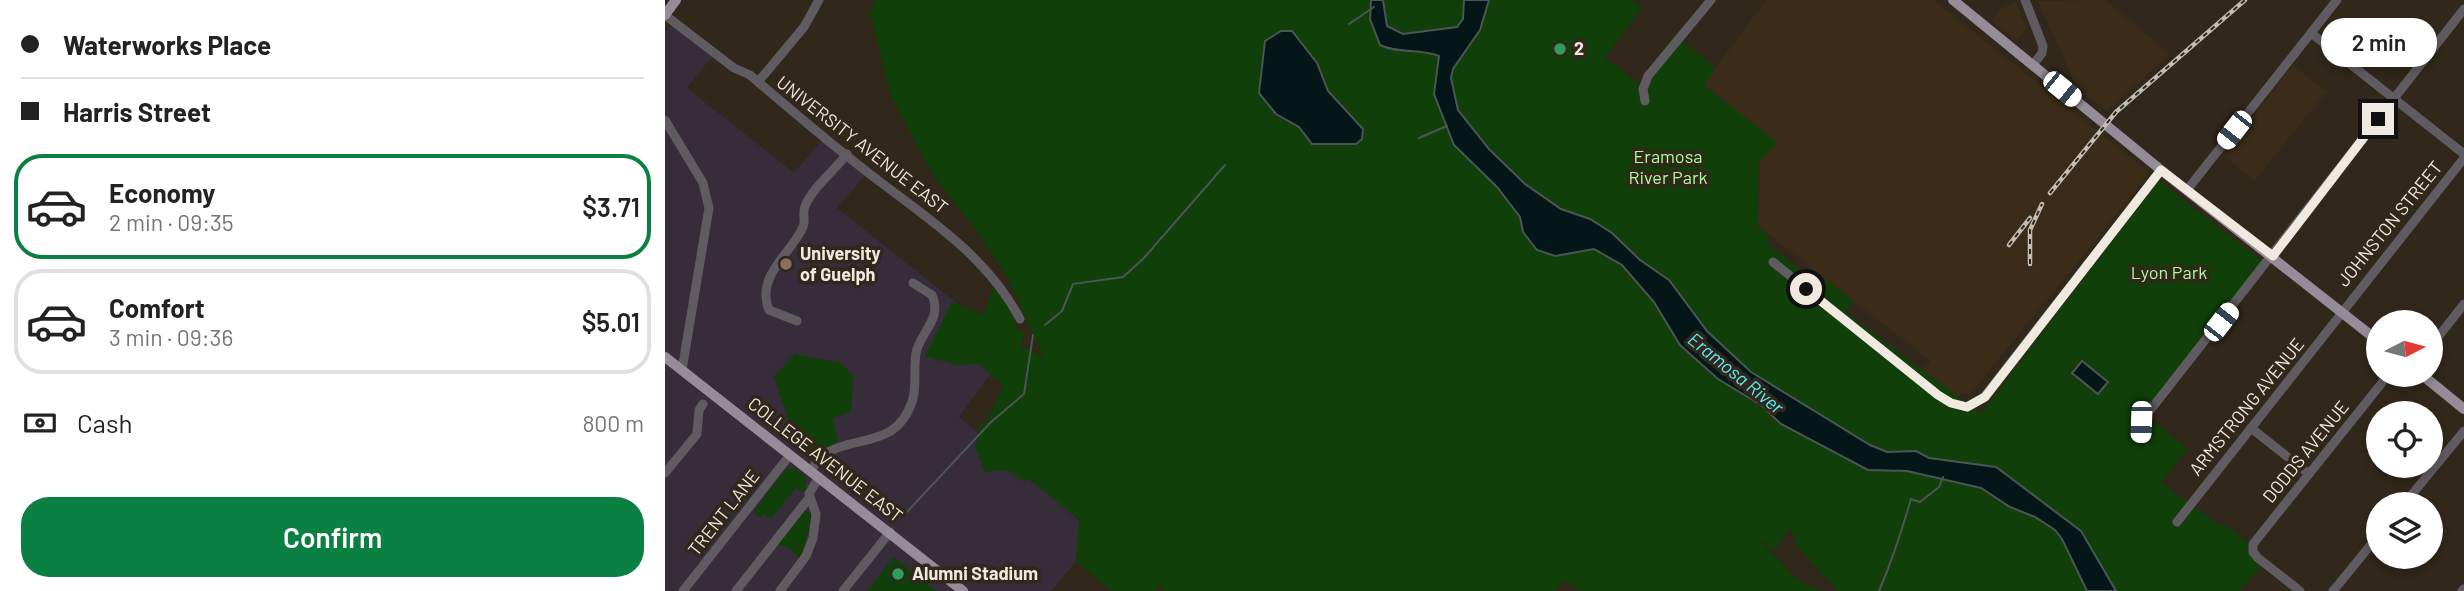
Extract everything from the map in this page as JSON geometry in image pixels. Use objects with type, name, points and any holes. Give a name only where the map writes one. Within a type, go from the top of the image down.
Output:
[{"type":"main road","points":[[665,15],[675,0]]},
{"type":"main road","points":[[1953,0],[2161,170],[2366,331]]},
{"type":"main road","name":"COLLEGE AVENUE EAST","points":[[665,357],[963,591]]},
{"type":"main road","points":[[2437,387],[2464,409]]},
{"type":"street","points":[[758,82],[804,27],[820,0]]},
{"type":"street","points":[[1645,101],[1643,89],[1648,76],[1711,0]]},
{"type":"street","points":[[2025,0],[2043,46],[2042,53],[2033,65]]},
{"type":"street","points":[[2187,190],[2337,0]]},
{"type":"street","points":[[2140,437],[2141,422],[2464,9]]},
{"type":"street","name":"UNIVERSITY AVENUE EAST","points":[[665,15],[758,82],[928,220],[949,233],[1000,286],[1020,319]]},
{"type":"street","points":[[2311,33],[2464,156]]},
{"type":"street","points":[[665,120],[703,183],[709,208],[682,370]]},
{"type":"street","points":[[797,321],[769,310],[766,289],[779,260],[804,225],[803,212],[808,201],[847,154]]},
{"type":"street","name":"JOHNSTON STREET","points":[[2342,312],[2464,156]]},
{"type":"street","points":[[1773,262],[1938,395],[1951,403],[1967,407],[1985,397],[2161,170]]},
{"type":"street","points":[[736,591],[809,498],[814,474],[829,451],[881,437],[907,413],[914,396],[916,352],[933,320],[936,308],[932,295],[913,283]]},
{"type":"street","points":[[2443,331],[2464,304]]},
{"type":"street","name":"ARMSTRONG AVENUE","points":[[2177,522],[2342,312]]},
{"type":"street","name":"DODDS AVENUE","points":[[2300,591],[2253,551],[2253,544],[2379,387]]},
{"type":"street","points":[[665,473],[697,434],[699,410],[703,404]]},
{"type":"street","points":[[2251,428],[2309,474]]},
{"type":"street","points":[[2414,492],[2464,431]]},
{"type":"street","name":"TRENT LANE","points":[[683,591],[790,455]]},
{"type":"street","points":[[780,591],[806,556],[813,538],[816,514],[809,498]]},
{"type":"street","points":[[843,591],[890,532]]},
{"type":"street","points":[[2333,591],[2366,551]]},
{"type":"shaded area","points":[[1766,0],[1934,0],[2148,171],[2148,176],[1971,393],[1953,395],[1923,370],[1930,361],[1758,226],[1759,162],[1703,85]]},
{"type":"shaded area","points":[[2105,0],[2170,54],[2107,111],[2077,89],[2038,1]]},
{"type":"shaded area","points":[[2016,2],[2027,29],[2016,40],[1992,21],[2001,8]]},
{"type":"shaded area","name":"University of Guelph","points":[[673,25],[712,57],[687,88],[794,173],[823,139],[867,173],[837,208],[1011,346],[959,417],[1079,520],[1076,561],[1051,591],[665,591],[665,31]]},
{"type":"shaded area","points":[[2293,65],[2327,92],[2254,181],[2224,155]]},
{"type":"green space","points":[[876,0],[1371,0],[1370,19],[1388,49],[1428,52],[1439,56],[1434,94],[1454,145],[1497,187],[1520,217],[1523,232],[1555,256],[1594,249],[1622,265],[1654,302],[1680,345],[1718,379],[1761,405],[1781,424],[1868,470],[1907,471],[1981,488],[2010,507],[2035,517],[2055,530],[2062,539],[2087,591],[1837,591],[1797,545],[1790,528],[1774,551],[1755,535],[1796,579],[1821,591],[1579,591],[1563,580],[1555,591],[1165,591],[1160,586],[1155,591],[1110,591],[1076,561],[1079,520],[1028,478],[1025,482],[1007,470],[985,472],[975,447],[979,426],[987,422],[1003,385],[979,364],[957,365],[925,356],[952,302],[984,315],[995,281],[1011,307],[1017,329],[1024,332],[1021,349],[1030,348],[1045,361],[1007,277],[975,229],[934,177],[891,97],[870,13]]},
{"type":"green space","points":[[1383,0],[1464,0],[1463,20],[1457,27],[1403,34],[1386,26]]},
{"type":"green space","name":"Eramosa River Park","points":[[1489,0],[1632,0],[1642,8],[1605,58],[1639,84],[1675,34],[1716,68],[1704,85],[1778,143],[1759,162],[1758,226],[1768,235],[1768,244],[1815,282],[1827,280],[1854,301],[1845,312],[1981,414],[2158,180],[2262,261],[2143,413],[2188,449],[2161,482],[2220,526],[2223,523],[2249,543],[2250,555],[2262,565],[2240,591],[2116,591],[2081,531],[1996,467],[1929,458],[1916,451],[1887,452],[1871,446],[1751,372],[1707,331],[1669,280],[1640,260],[1612,233],[1590,219],[1561,209],[1525,184],[1489,149],[1458,110],[1451,78],[1453,69],[1480,30]]},
{"type":"green space","points":[[795,354],[841,363],[853,376],[851,412],[833,418],[838,440],[812,461],[798,452],[806,446],[790,427],[774,376]]},
{"type":"green space","points":[[795,468],[807,478],[804,493],[796,488],[771,519],[764,514],[760,518],[753,512],[786,469]]},
{"type":"green space","points":[[803,511],[811,512],[813,517],[800,558],[787,547],[776,545]]},
{"type":"green space","name":"Alumni Stadium","points":[[894,557],[937,591],[867,591]]},
{"type":"water","name":"Eramosa River","points":[[1371,0],[1383,0],[1387,26],[1403,34],[1457,27],[1463,19],[1464,0],[1489,0],[1480,30],[1453,69],[1451,78],[1458,110],[1489,149],[1525,184],[1561,209],[1590,219],[1612,233],[1640,260],[1669,280],[1707,331],[1751,372],[1870,445],[1887,452],[1916,451],[1929,458],[1996,467],[2081,531],[2116,591],[2087,591],[2055,530],[2035,517],[2010,507],[1981,488],[1907,471],[1868,470],[1781,424],[1761,405],[1718,379],[1680,345],[1654,302],[1622,265],[1594,249],[1555,256],[1537,250],[1523,232],[1520,217],[1497,187],[1454,145],[1434,94],[1439,56],[1380,45],[1370,19]]},
{"type":"water","points":[[1281,31],[1292,31],[1317,63],[1328,91],[1363,129],[1362,139],[1356,144],[1312,144],[1299,127],[1276,114],[1259,93],[1265,41]]},
{"type":"water","points":[[2082,361],[2108,382],[2098,394],[2072,373]]},
{"type":"waterway","points":[[1349,24],[1374,7]]},
{"type":"waterway","points":[[1419,138],[1447,126]]},
{"type":"waterway","points":[[1045,325],[1062,311],[1073,284],[1123,277],[1143,259],[1225,165]]},
{"type":"waterway","points":[[906,513],[991,422],[1024,394],[1033,335]]},
{"type":"waterway","points":[[1879,591],[1911,499],[1920,502],[1939,487],[1943,477]]},
{"type":"railway","points":[[2050,193],[2116,112],[2245,0]]},
{"type":"railway","points":[[2030,264],[2030,230],[2042,204]]},
{"type":"railway","points":[[2009,245],[2030,218]]},
{"type":"place","name":"2","points":[[1560,49]]},
{"type":"place","name":"University of Guelph","points":[[786,264]]},
{"type":"place","name":"Alumni Stadium","points":[[898,574]]},
{"type":"route","points":[[1806,289],[1938,395],[1951,403],[1967,407],[1985,397],[2020,348],[2161,170],[2273,256],[2378,119]]},
{"type":"park label","name":"Lyon Park","points":[[2169,273]]}]
